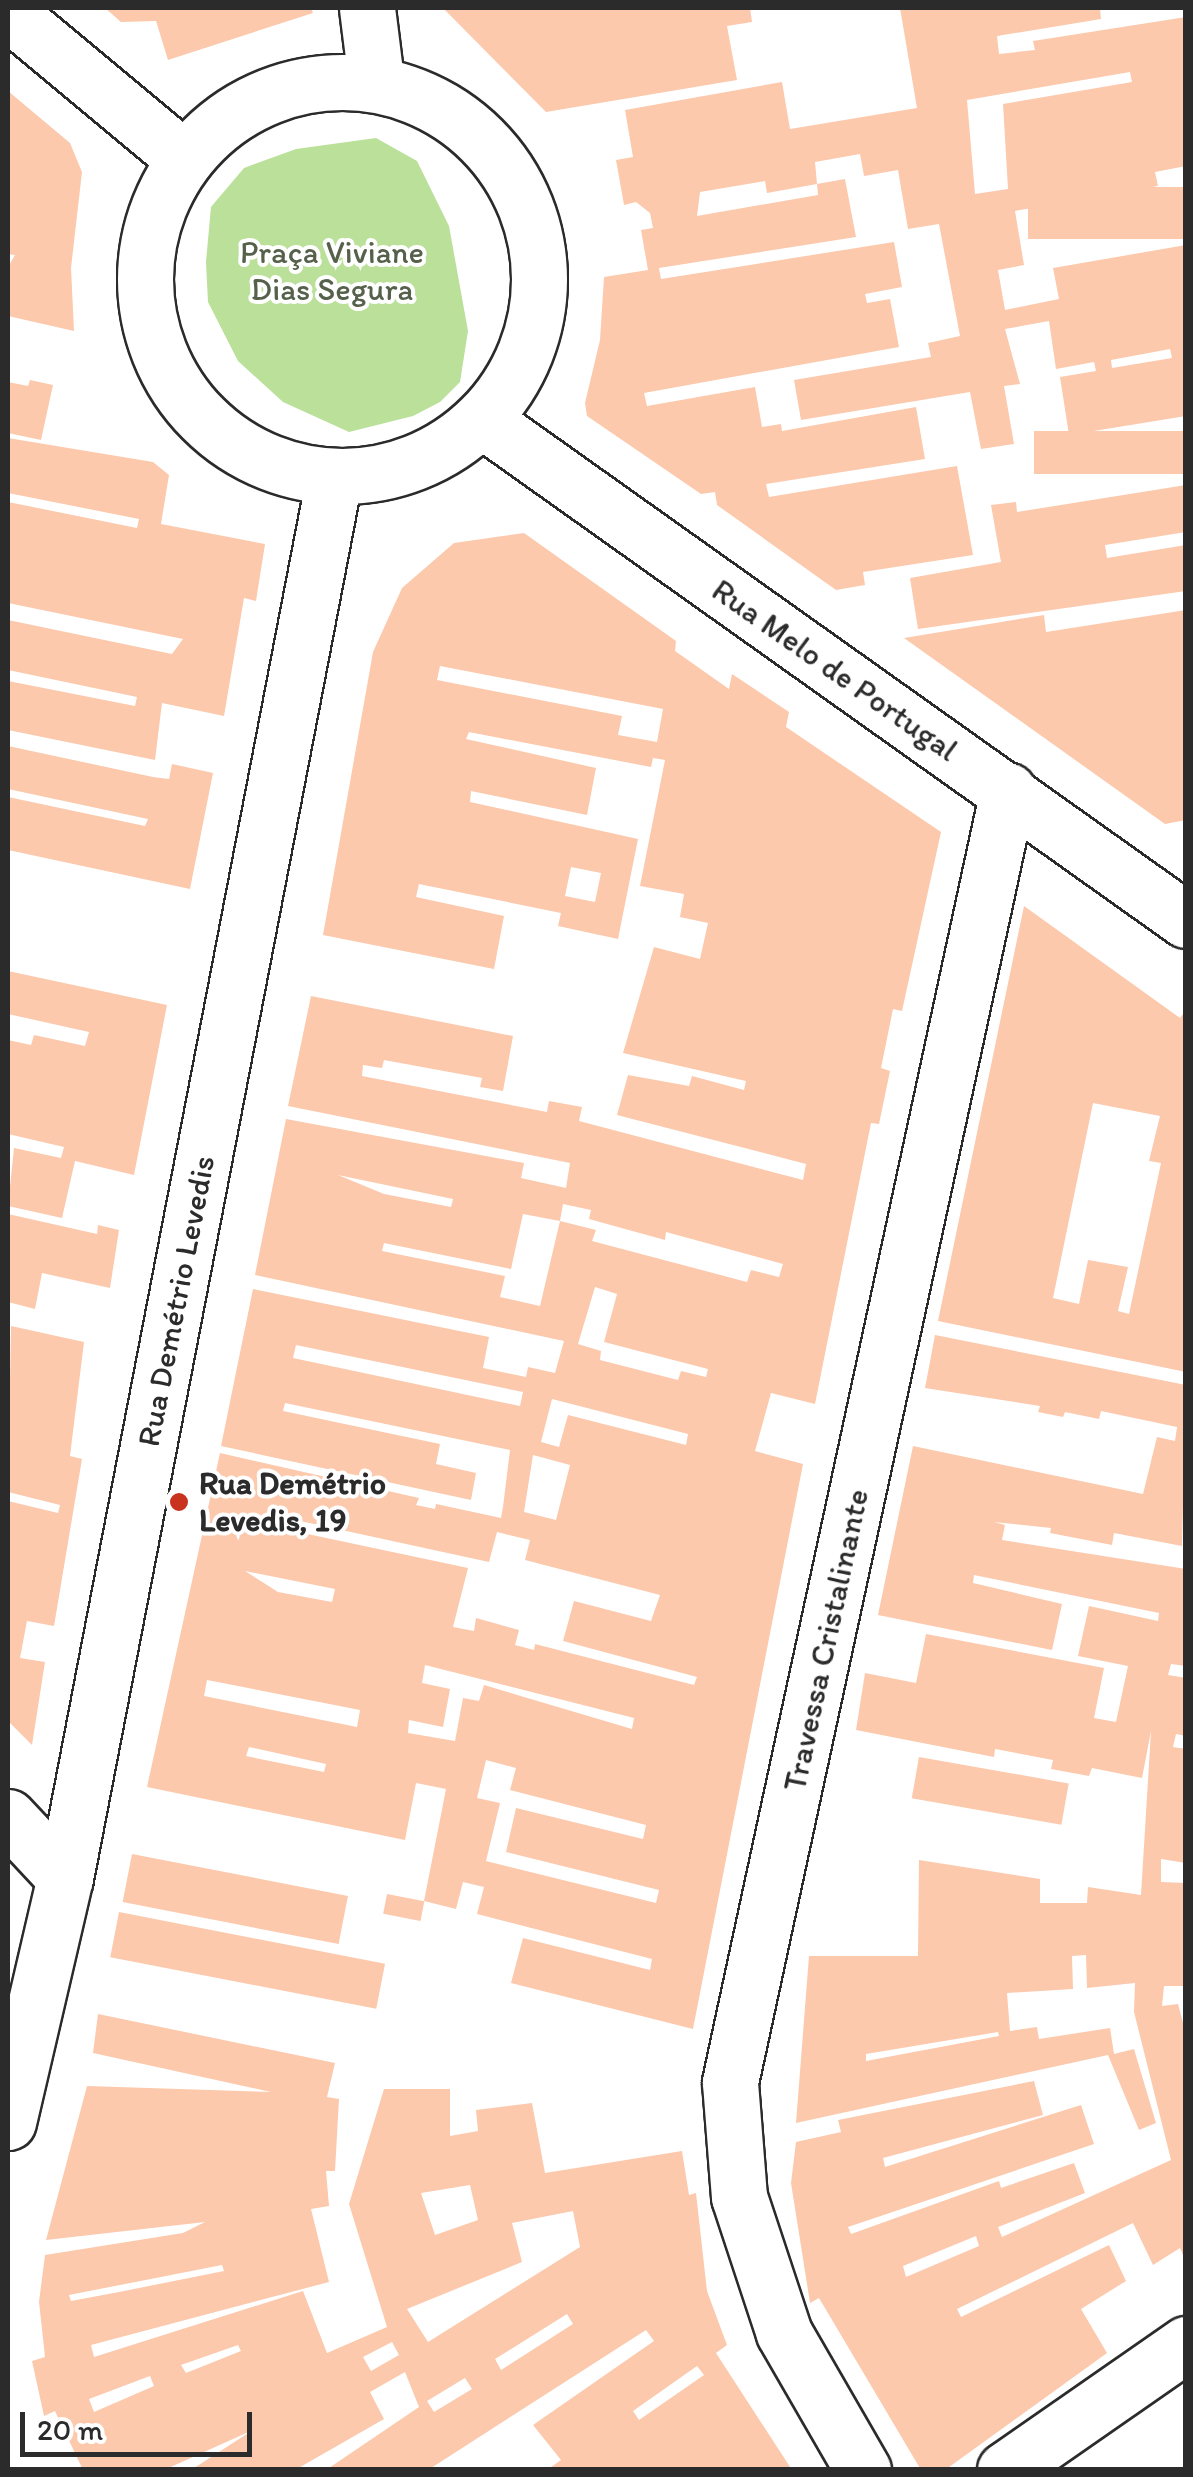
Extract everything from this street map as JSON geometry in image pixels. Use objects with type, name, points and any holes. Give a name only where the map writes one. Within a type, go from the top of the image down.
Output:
[{"type":"street","points":[[367,8],[376,80]]},
{"type":"street","points":[[8,12],[182,157]]},
{"type":"street","points":[[376,80],[475,127],[535,217],[538,327],[484,421],[416,466],[334,479],[250,457],[183,401],[146,323],[145,235],[182,157],[268,91],[376,80]]},
{"type":"street","name":"Rua Melo de Portugal","points":[[484,421],[1186,920]]},
{"type":"street","name":"Rua Demétrio Levedis","points":[[8,2122],[65,1878],[334,479]]},
{"type":"street","name":"Travessa Cristalinante","points":[[863,2470],[784,2333],[739,2197],[730,2082],[1008,792]]},
{"type":"street","points":[[8,1816],[65,1878]]},
{"type":"street","points":[[1005,2470],[1186,2344]]},
{"type":"green space","name":"Praça Viviane Dias Segura","points":[[376,138],[417,161],[449,226],[468,331],[460,382],[440,402],[413,416],[349,432],[283,402],[238,361],[208,302],[206,262],[211,207],[244,168],[296,149]]},
{"type":"building","points":[[105,8],[311,8],[313,13],[168,60],[156,21],[121,22]]},
{"type":"building","points":[[443,8],[750,8],[752,22],[727,26],[737,80],[546,112]]},
{"type":"building","points":[[900,8],[1100,8],[1101,19],[997,36],[999,54],[1035,50],[1033,41],[1186,17],[1186,166],[1155,172],[1158,186],[1015,211],[1024,265],[998,270],[1005,310],[1059,299],[1053,268],[1186,245],[1186,416],[1069,435],[1060,377],[1096,371],[1094,362],[1056,369],[1049,321],[1005,329],[1020,384],[1004,386],[1014,444],[981,449],[970,392],[801,420],[794,380],[931,357],[928,343],[960,336],[939,224],[908,229],[898,170],[864,176],[860,154],[815,162],[817,184],[845,179],[856,237],[659,268],[661,279],[894,242],[902,287],[865,294],[867,303],[890,299],[899,347],[644,393],[647,406],[755,387],[762,427],[781,424],[782,431],[916,407],[925,459],[766,484],[769,497],[957,466],[973,555],[863,572],[865,585],[836,590],[717,505],[715,492],[701,494],[587,416],[585,403],[600,340],[604,277],[648,270],[641,230],[653,228],[650,213],[636,202],[624,205],[616,160],[633,157],[625,110],[782,82],[790,129],[917,108]],"holes":[[[1130,72],[1132,82],[1003,104],[1008,189],[975,194],[967,100]],[[765,181],[767,193],[817,184],[818,195],[697,216],[700,192]],[[1170,349],[1172,358],[1112,368],[1111,360]]]},
{"type":"building","points":[[8,91],[70,143],[82,172],[71,268],[74,331],[8,316],[8,267],[15,255],[8,254]]},
{"type":"building","points":[[1028,187],[1186,187],[1186,239],[1028,239]]},
{"type":"building","points":[[30,380],[53,385],[41,440],[8,433],[8,382],[28,386]]},
{"type":"building","points":[[1034,431],[1186,431],[1186,474],[1034,474]]},
{"type":"building","points":[[8,438],[153,462],[169,475],[161,524],[265,544],[256,601],[244,598],[224,716],[162,703],[155,760],[8,730],[8,681],[135,706],[137,697],[8,670],[8,620],[172,654],[183,639],[8,603],[8,502],[137,528],[139,519],[8,493]]},
{"type":"building","points":[[1186,485],[1186,532],[1105,545],[1107,558],[1186,545],[1186,591],[918,629],[910,578],[1001,562],[991,505],[1016,502],[1017,512]]},
{"type":"building","points":[[524,533],[676,641],[675,651],[729,689],[732,674],[789,712],[786,727],[941,832],[902,1011],[893,1009],[881,1068],[890,1071],[879,1124],[871,1123],[815,1404],[771,1393],[755,1451],[803,1464],[693,2029],[511,1983],[523,1938],[650,1970],[652,1959],[477,1914],[484,1887],[463,1882],[456,1909],[424,1901],[446,1789],[416,1783],[405,1840],[147,1787],[220,1453],[419,1498],[416,1505],[435,1509],[436,1504],[501,1518],[510,1450],[285,1403],[283,1411],[440,1444],[436,1464],[476,1473],[471,1500],[221,1446],[253,1289],[489,1337],[483,1368],[526,1377],[528,1367],[555,1373],[564,1341],[255,1275],[286,1119],[524,1163],[521,1178],[566,1188],[570,1163],[288,1106],[311,996],[513,1036],[503,1091],[480,1087],[482,1078],[384,1060],[382,1068],[363,1065],[362,1076],[547,1112],[549,1101],[582,1107],[579,1121],[803,1180],[806,1164],[617,1115],[628,1075],[689,1086],[692,1076],[744,1090],[746,1081],[623,1053],[654,947],[700,959],[708,923],[680,917],[684,894],[640,886],[665,760],[653,758],[651,767],[469,732],[466,739],[596,768],[587,815],[471,791],[470,802],[638,839],[618,939],[558,926],[561,913],[419,884],[416,897],[504,916],[494,969],[323,935],[373,652],[402,588],[454,543]],"holes":[[[440,666],[663,709],[657,742],[618,735],[622,716],[437,680]],[[571,867],[601,873],[595,902],[565,896]],[[338,1175],[453,1199],[451,1207],[384,1194]],[[563,1204],[591,1210],[589,1219],[665,1240],[666,1232],[783,1264],[779,1277],[751,1270],[747,1282],[592,1241],[596,1230],[560,1221]],[[523,1214],[560,1221],[540,1306],[500,1297],[505,1276],[382,1251],[384,1243],[511,1269]],[[595,1287],[617,1294],[604,1342],[708,1369],[706,1377],[681,1371],[678,1380],[600,1360],[601,1351],[578,1344]],[[296,1345],[523,1392],[520,1406],[293,1358]],[[552,1399],[688,1434],[686,1445],[568,1415],[559,1447],[541,1442]],[[533,1455],[570,1465],[556,1520],[524,1512]],[[268,1514],[489,1562],[497,1532],[530,1540],[525,1560],[660,1595],[651,1621],[574,1601],[563,1641],[697,1677],[694,1685],[535,1644],[534,1650],[515,1645],[519,1630],[476,1618],[474,1631],[453,1627],[468,1568],[265,1525]],[[245,1571],[335,1589],[332,1602],[278,1592]],[[425,1665],[634,1718],[632,1729],[484,1685],[479,1701],[463,1698],[455,1741],[408,1733],[409,1720],[443,1727],[450,1689],[422,1683]],[[207,1680],[360,1710],[357,1727],[204,1696]],[[249,1747],[326,1764],[324,1772],[246,1756]],[[486,1760],[516,1768],[510,1790],[646,1825],[643,1839],[516,1808],[506,1852],[659,1890],[656,1903],[486,1861],[500,1803],[477,1798]]]},
{"type":"building","points":[[1186,610],[1186,820],[1165,824],[904,638],[1044,615],[1046,632]]},
{"type":"building","points":[[8,746],[153,777],[169,779],[172,764],[213,773],[190,889],[8,850],[8,797],[145,826],[148,819],[8,789]]},
{"type":"building","points":[[1024,906],[1180,1018],[1186,1010],[1186,1372],[938,1321]],"holes":[[[1093,1103],[1160,1116],[1149,1161],[1161,1163],[1129,1314],[1118,1311],[1128,1267],[1088,1260],[1079,1304],[1053,1298]]]},
{"type":"building","points":[[8,971],[167,1005],[134,1175],[75,1161],[62,1218],[8,1206],[14,1148],[61,1158],[64,1147],[8,1134],[8,1040],[31,1045],[34,1035],[85,1046],[89,1032],[8,1014]]},
{"type":"building","points":[[8,1214],[97,1234],[98,1225],[119,1230],[110,1288],[42,1273],[35,1309],[8,1302]]},
{"type":"building","points":[[11,1326],[84,1342],[70,1456],[82,1459],[54,1626],[27,1621],[20,1658],[45,1662],[32,1745],[8,1721],[8,1501],[58,1513],[60,1505],[8,1492]]},
{"type":"building","points":[[935,1335],[1186,1385],[1182,1546],[1114,1533],[1112,1545],[1050,1533],[1051,1528],[994,1522],[1005,1525],[1002,1540],[1186,1569],[1186,1666],[1171,1664],[1168,1675],[1186,1678],[1186,1736],[1176,1734],[1173,1747],[1186,1749],[1186,1863],[1161,1859],[1161,1882],[1186,1883],[1186,1986],[1164,1986],[1162,2006],[1178,2004],[1186,2034],[1186,2262],[1180,2248],[1153,2265],[1133,2223],[957,2309],[961,2317],[1109,2245],[1126,2281],[1081,2309],[1107,2353],[945,2470],[921,2470],[819,2298],[810,2303],[791,2183],[796,2142],[841,2132],[838,2120],[1034,2081],[1043,2115],[883,2158],[885,2167],[1081,2105],[1094,2144],[848,2227],[851,2234],[999,2181],[1001,2188],[1074,2163],[1085,2193],[998,2227],[1002,2237],[1171,2160],[1134,2012],[1135,1983],[1087,1988],[1086,1955],[1072,1956],[1073,1989],[1007,1993],[1010,2031],[1037,2027],[1039,2039],[1110,2028],[1114,2054],[1134,2049],[1156,2123],[1139,2130],[1108,2055],[796,2123],[809,1956],[918,1956],[919,1860],[1040,1879],[1040,1903],[1087,1903],[1088,1887],[1141,1895],[1151,1731],[1142,1778],[1092,1768],[1089,1776],[1051,1769],[1053,1760],[995,1749],[994,1757],[856,1730],[865,1673],[916,1683],[926,1634],[1104,1668],[1094,1718],[1116,1722],[1128,1666],[1078,1656],[1089,1606],[1158,1621],[1159,1613],[974,1575],[973,1583],[1062,1604],[1052,1650],[878,1615],[913,1446],[1143,1494],[1157,1437],[1175,1441],[1177,1427],[1101,1411],[1099,1419],[1065,1412],[1063,1417],[1038,1412],[1040,1406],[925,1388]],"holes":[[[998,2032],[999,2036],[866,2061],[866,2054]],[[976,2236],[979,2246],[906,2277],[903,2266]]]},
{"type":"building","points":[[919,1757],[1069,1783],[1061,1825],[912,1798]]},
{"type":"building","points":[[132,1854],[348,1896],[339,1944],[123,1902]]},
{"type":"building","points":[[387,1894],[424,1901],[420,1921],[383,1914]]},
{"type":"building","points":[[119,1912],[385,1964],[376,2009],[110,1957]]},
{"type":"building","points":[[98,2014],[335,2063],[327,2097],[339,2099],[335,2171],[326,2171],[329,2206],[311,2209],[329,2282],[91,2345],[94,2357],[303,2291],[327,2353],[387,2327],[349,2204],[384,2089],[450,2089],[450,2136],[478,2131],[476,2110],[532,2103],[545,2173],[682,2151],[689,2195],[696,2193],[707,2291],[727,2345],[716,2353],[792,2470],[547,2470],[561,2460],[533,2425],[654,2341],[646,2330],[428,2470],[326,2470],[419,2407],[405,2372],[370,2392],[384,2419],[295,2470],[191,2470],[253,2430],[164,2470],[83,2470],[55,2411],[44,2416],[32,2361],[45,2357],[39,2302],[45,2255],[183,2233],[205,2222],[46,2240],[87,2086],[271,2092],[93,2053]],"holes":[[[470,2185],[478,2220],[435,2235],[421,2193]],[[573,2211],[580,2247],[428,2342],[407,2309],[522,2262],[512,2223]],[[222,2265],[224,2271],[71,2301],[69,2295]],[[567,2314],[573,2324],[501,2370],[495,2359]],[[392,2342],[399,2355],[371,2371],[363,2357]],[[238,2345],[241,2351],[186,2373],[181,2365]],[[697,2366],[704,2375],[639,2420],[633,2411]],[[150,2376],[154,2386],[94,2412],[89,2399]],[[465,2378],[472,2389],[434,2412],[427,2401]]]},
{"type":"place","name":"Rua Demétrio Levedis, 19","points":[[179,1502]]}]
